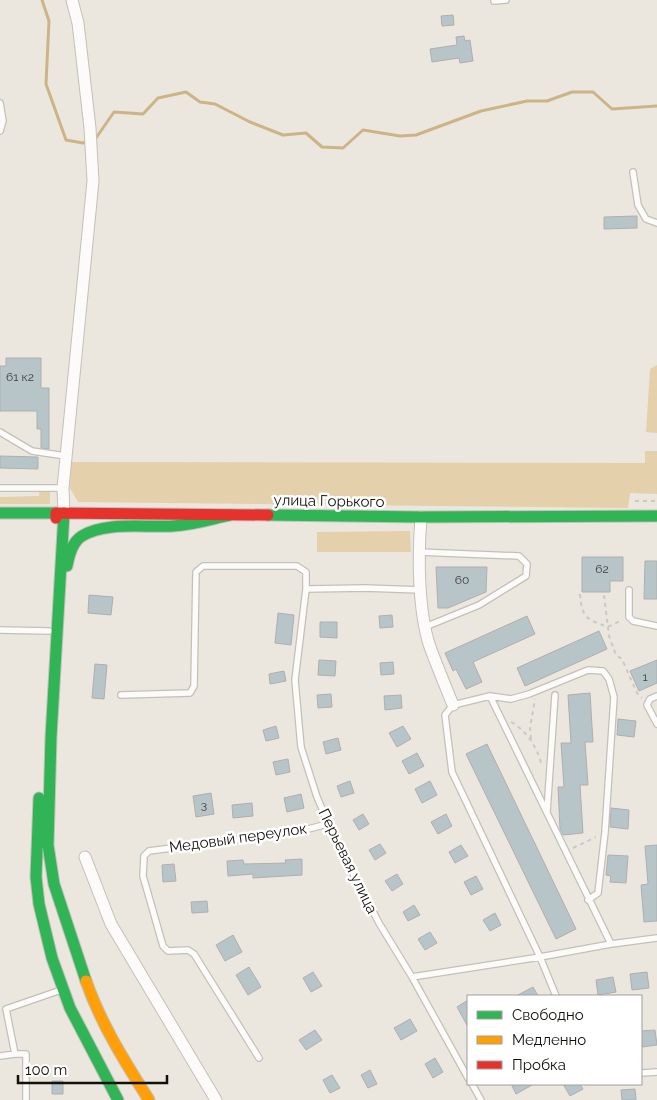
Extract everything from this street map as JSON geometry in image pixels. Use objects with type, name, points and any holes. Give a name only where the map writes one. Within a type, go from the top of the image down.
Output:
[{"type":"main road","name":"улица Горького","points":[[0,512],[421,517],[657,516]]},
{"type":"main road","points":[[60,513],[49,631],[36,877],[38,904],[52,958],[70,1008],[118,1100]]},
{"type":"main road","points":[[60,513],[48,845],[54,884],[68,932],[96,1009],[120,1054],[149,1100]]},
{"type":"main road","points":[[54,678],[59,657],[66,570],[70,555],[80,537],[88,532],[101,529],[175,526],[230,515]]},
{"type":"street","points":[[60,513],[93,181],[92,149],[78,23],[72,0]]},
{"type":"street","points":[[421,517],[418,552],[425,627],[429,644],[453,705]]},
{"type":"street","points":[[85,857],[111,924],[216,1100]]},
{"type":"lane","points":[[494,2],[506,0]]},
{"type":"lane","points":[[0,103],[3,122],[0,131]]},
{"type":"lane","points":[[633,172],[638,205],[646,219],[657,223]]},
{"type":"lane","points":[[0,432],[32,451],[66,456]]},
{"type":"lane","points":[[0,488],[63,488]]},
{"type":"lane","points":[[418,552],[519,556],[527,564],[526,576],[480,605],[425,627]]},
{"type":"lane","points":[[121,695],[190,693],[194,686],[196,572],[203,566],[297,566],[306,572],[306,589],[365,588],[421,590]]},
{"type":"lane","name":"Перьевая улица","points":[[306,589],[295,680],[301,746],[327,824],[379,923],[412,977],[467,1076]]},
{"type":"lane","points":[[629,590],[629,617],[633,620],[657,626]]},
{"type":"lane","points":[[0,630],[49,631]]},
{"type":"lane","points":[[556,995],[452,772],[445,715],[453,705],[490,696],[511,699],[588,670],[604,671],[609,679],[614,696],[605,832],[598,893],[588,900]]},
{"type":"lane","points":[[547,813],[555,695]]},
{"type":"lane","points":[[490,696],[611,944]]},
{"type":"lane","points":[[657,696],[650,699],[647,706],[657,724]]},
{"type":"lane","name":"Медовый переулок","points":[[259,1058],[194,954],[188,950],[168,951],[163,946],[143,876],[144,856],[149,851],[301,831],[327,824]]},
{"type":"lane","points":[[412,977],[657,938]]},
{"type":"lane","points":[[15,1054],[6,1009],[63,990]]},
{"type":"lane","points":[[0,1056],[26,1054],[26,1100]]},
{"type":"lane","points":[[642,1073],[657,1072]]},
{"type":"lane","points":[[473,1085],[481,1100]]},
{"type":"path","points":[[635,501],[657,501]]},
{"type":"path","points":[[580,594],[584,616],[590,621],[608,627],[629,617]]},
{"type":"path","points":[[604,595],[609,636],[614,651],[622,660],[637,693],[649,702]]},
{"type":"path","points":[[531,739],[530,728],[536,691]]},
{"type":"path","points":[[500,717],[518,726],[531,739],[539,756],[542,773]]},
{"type":"path","points":[[565,852],[605,832]]},
{"type":"shaded area","points":[[657,365],[657,433],[646,432],[650,369]]},
{"type":"shaded area","points":[[645,451],[657,451],[657,494],[630,493],[628,508],[78,502],[70,488],[71,462],[645,463]]},
{"type":"shaded area","points":[[40,484],[50,492],[50,504],[0,504],[0,497],[39,496]]},
{"type":"shaded area","points":[[410,531],[411,552],[317,552],[317,532]]},
{"type":"building","points":[[453,15],[454,25],[442,26],[441,16]]},
{"type":"building","points":[[464,36],[465,41],[470,40],[473,61],[460,63],[459,58],[432,62],[430,49],[457,45],[456,37]]},
{"type":"building","points":[[637,216],[637,228],[604,229],[604,217]]},
{"type":"building","points":[[6,358],[41,358],[41,388],[49,388],[49,449],[41,448],[41,429],[37,429],[37,411],[0,411],[0,366],[6,366]]},
{"type":"building","points":[[0,456],[38,457],[38,469],[0,468]]},
{"type":"building","points":[[582,557],[623,557],[623,581],[610,581],[610,592],[582,592]]},
{"type":"building","points":[[645,561],[657,561],[657,599],[644,599]]},
{"type":"building","points":[[436,567],[487,567],[486,592],[448,608],[438,608]]},
{"type":"building","points":[[89,595],[113,597],[111,615],[88,613]]},
{"type":"building","points":[[278,613],[294,615],[291,645],[275,643]]},
{"type":"building","points":[[392,615],[393,627],[380,628],[379,616]]},
{"type":"building","points":[[527,616],[535,634],[473,662],[482,682],[466,689],[456,669],[453,671],[445,653]]},
{"type":"building","points":[[320,622],[337,622],[337,638],[320,637]]},
{"type":"building","points":[[599,631],[607,649],[525,686],[517,668]]},
{"type":"building","points":[[319,660],[336,661],[335,676],[318,675]]},
{"type":"building","points":[[657,660],[657,683],[639,691],[630,671]]},
{"type":"building","points":[[393,662],[394,674],[381,675],[380,663]]},
{"type":"building","points":[[95,664],[107,665],[104,699],[92,698]]},
{"type":"building","points":[[284,671],[286,681],[270,684],[269,674]]},
{"type":"building","points":[[590,693],[593,742],[585,742],[588,785],[580,785],[583,833],[563,835],[560,829],[558,787],[564,787],[561,743],[571,743],[568,695]]},
{"type":"building","points":[[331,694],[332,707],[318,708],[317,695]]},
{"type":"building","points":[[401,695],[402,708],[385,710],[384,696]]},
{"type":"building","points":[[618,719],[636,721],[634,737],[617,735]]},
{"type":"building","points":[[276,726],[279,738],[266,741],[263,730]]},
{"type":"building","points":[[403,726],[411,739],[397,747],[389,733]]},
{"type":"building","points":[[338,738],[341,750],[326,754],[323,742]]},
{"type":"building","points":[[487,744],[576,929],[556,939],[466,754]]},
{"type":"building","points":[[417,753],[424,766],[409,774],[402,761]]},
{"type":"building","points":[[288,759],[290,772],[276,775],[273,762]]},
{"type":"building","points":[[350,781],[354,793],[341,797],[337,786]]},
{"type":"building","points":[[430,781],[437,795],[422,803],[415,789]]},
{"type":"building","points":[[211,793],[214,814],[196,817],[193,796]]},
{"type":"building","points":[[301,794],[304,808],[287,812],[284,798]]},
{"type":"building","points":[[252,803],[253,816],[233,818],[232,805]]},
{"type":"building","points":[[611,808],[629,810],[628,829],[610,827]]},
{"type":"building","points":[[363,814],[369,824],[359,830],[353,820]]},
{"type":"building","points":[[446,814],[452,826],[438,834],[431,822]]},
{"type":"building","points":[[380,844],[386,853],[375,860],[369,850]]},
{"type":"building","points":[[461,845],[468,856],[455,863],[449,852]]},
{"type":"building","points":[[657,845],[657,921],[644,922],[641,885],[648,884],[645,846]]},
{"type":"building","points":[[608,855],[628,856],[626,883],[610,882],[611,876],[606,875]]},
{"type":"building","points":[[302,859],[302,875],[253,878],[253,874],[228,876],[227,861],[243,860],[244,864],[286,863],[285,860]]},
{"type":"building","points":[[174,864],[176,881],[163,882],[162,865]]},
{"type":"building","points":[[397,874],[403,884],[392,891],[385,881]]},
{"type":"building","points":[[476,876],[483,889],[471,895],[464,882]]},
{"type":"building","points":[[207,901],[208,912],[192,913],[191,902]]},
{"type":"building","points":[[414,905],[420,915],[408,921],[403,912]]},
{"type":"building","points":[[495,913],[501,925],[490,931],[483,920]]},
{"type":"building","points":[[430,932],[437,943],[425,950],[418,939]]},
{"type":"building","points":[[233,935],[242,952],[225,961],[216,945]]},
{"type":"building","points":[[249,967],[261,987],[248,995],[236,975]]},
{"type":"building","points":[[313,972],[322,986],[311,992],[303,978]]},
{"type":"building","points":[[647,972],[649,988],[632,990],[630,974]]},
{"type":"building","points":[[613,977],[616,992],[598,995],[596,980]]},
{"type":"building","points":[[533,987],[537,995],[518,995]]},
{"type":"building","points":[[467,1001],[467,1025],[457,1007]]},
{"type":"building","points":[[410,1019],[417,1031],[401,1040],[394,1028]]},
{"type":"building","points":[[315,1030],[322,1040],[306,1050],[299,1040]]},
{"type":"building","points":[[655,1030],[657,1045],[642,1047],[642,1031]]},
{"type":"building","points":[[435,1058],[443,1072],[433,1078],[425,1064]]},
{"type":"building","points":[[370,1070],[377,1084],[368,1088],[361,1075]]},
{"type":"building","points":[[332,1075],[340,1088],[330,1093],[323,1080]]},
{"type":"building","points":[[52,1081],[63,1081],[63,1094],[52,1094]]},
{"type":"building","points":[[514,1085],[532,1085],[516,1094],[512,1086]]},
{"type":"building","points":[[564,1085],[581,1085],[583,1089],[570,1096]]},
{"type":"building","points":[[635,1089],[636,1100],[622,1100],[621,1090]]},
{"type":"waterway","points":[[42,0],[49,21],[46,84],[66,140],[83,143],[96,138],[114,112],[143,114],[158,98],[186,92],[200,102],[215,104],[250,122],[283,135],[306,133],[322,147],[343,148],[363,130],[400,136],[416,135],[481,111],[527,101],[547,101],[572,92],[593,92],[612,109],[657,106]]},
{"type":"traffic: fast","points":[[0,513],[56,513]]},
{"type":"traffic: fast","points":[[64,513],[51,737],[48,845],[54,884],[86,981]]},
{"type":"traffic: fast","points":[[67,566],[73,545],[82,536],[92,531],[126,526],[180,525],[230,515]]},
{"type":"traffic: fast","points":[[268,515],[421,517],[657,516]]},
{"type":"traffic: fast","points":[[39,798],[36,877],[39,904],[52,958],[70,1008],[118,1100]]},
{"type":"traffic: slow","points":[[86,981],[106,1028],[149,1100]]},
{"type":"traffic: jam","points":[[56,518],[56,513],[268,515]]}]
